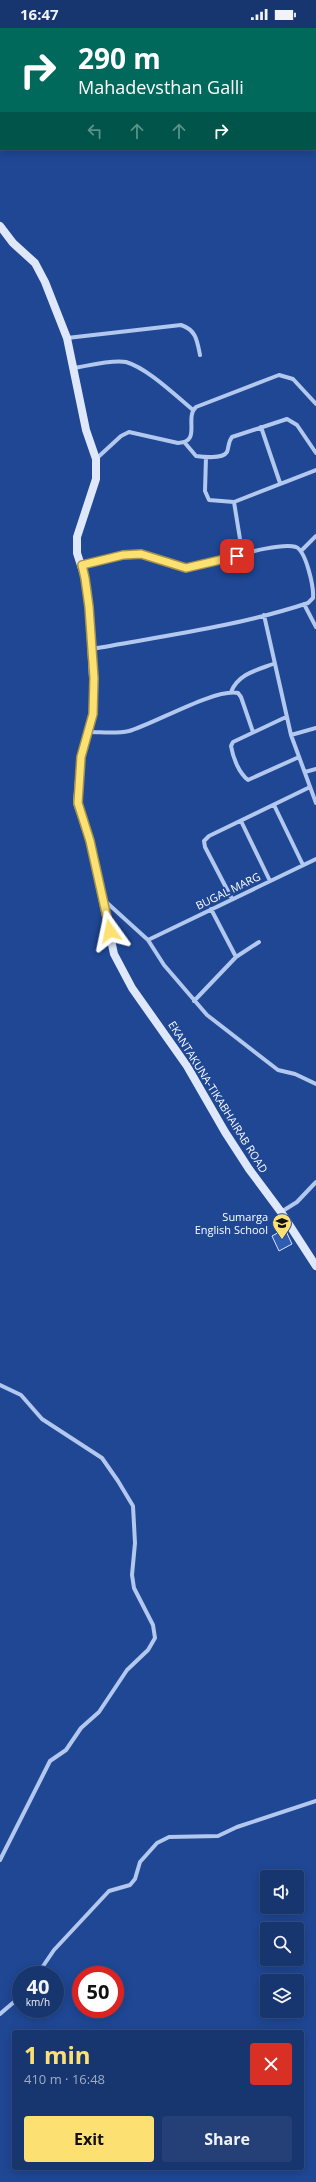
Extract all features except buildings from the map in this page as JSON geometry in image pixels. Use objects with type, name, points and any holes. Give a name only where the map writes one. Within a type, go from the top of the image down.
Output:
[{"type":"main road","name":"EKANTAKUNA-TIKABHAIRAB ROAD","points":[[0,226],[13,243],[35,263],[45,282],[67,338],[86,430],[96,459],[96,479],[77,537],[77,553],[85,578],[89,607],[93,714],[81,757],[78,803],[90,841],[114,954],[132,988],[187,1066],[225,1132],[249,1169],[281,1212],[316,1266]]},
{"type":"street","points":[[67,338],[181,324],[190,328],[197,339],[200,355]]},
{"type":"street","points":[[74,368],[118,361],[126,362],[157,379],[193,410]]},
{"type":"street","points":[[96,459],[121,436],[129,432],[178,443],[185,443],[189,440],[193,410],[201,404],[279,376],[293,380],[316,404]]},
{"type":"street","points":[[185,443],[192,453],[206,457],[224,455],[227,453],[232,437],[287,419],[292,421],[316,453]]},
{"type":"street","points":[[261,428],[280,483]]},
{"type":"street","points":[[206,457],[205,491],[209,500],[215,502],[234,502],[316,470]]},
{"type":"street","points":[[226,558],[238,544],[240,539],[234,502]]},
{"type":"street","points":[[301,551],[316,536]]},
{"type":"street","points":[[82,565],[129,554],[141,554],[186,568],[226,558],[288,546],[297,548],[301,551],[312,578],[314,597],[304,604],[195,630],[91,649]]},
{"type":"street","points":[[304,604],[316,627]]},
{"type":"street","points":[[264,614],[290,735],[316,803]]},
{"type":"street","points":[[231,692],[234,684],[240,678],[274,664]]},
{"type":"street","points":[[89,732],[129,730],[194,704],[231,692],[238,693],[241,697],[253,732]]},
{"type":"street","points":[[286,717],[233,742],[231,746],[243,776],[248,780],[299,757]]},
{"type":"street","points":[[290,735],[316,728]]},
{"type":"street","points":[[305,772],[316,768]]},
{"type":"street","points":[[232,899],[205,847],[204,841],[209,836],[310,787]]},
{"type":"street","points":[[274,805],[303,865]]},
{"type":"street","points":[[241,821],[270,881]]},
{"type":"street","name":"BUGAL MARG","points":[[148,940],[316,859]]},
{"type":"street","points":[[103,899],[148,940],[164,965],[212,1020],[278,1070],[295,1074],[316,1084]]},
{"type":"street","points":[[210,909],[236,958]]},
{"type":"street","points":[[194,1000],[236,958],[260,942]]},
{"type":"street","points":[[281,1212],[297,1202],[316,1182]]},
{"type":"street","points":[[0,1385],[21,1395],[42,1419],[102,1458],[118,1481],[133,1506],[135,1543],[132,1576],[134,1588],[153,1626],[155,1638],[148,1650],[127,1670],[99,1712],[80,1728],[66,1750],[50,1761],[0,1860]]},
{"type":"street","points":[[43,1966],[54,1950],[109,1891],[130,1885],[135,1879],[140,1862],[157,1843],[169,1836],[218,1836],[237,1827],[316,1801]]},
{"type":"street","points":[[0,2014],[12,2004]]},
{"type":"place","name":"Sumarga English School","points":[[282,1240]]},
{"type":"route","points":[[110,931],[90,841],[78,803],[81,757],[93,714],[94,678],[89,607],[82,565],[123,555],[141,554],[186,568],[237,556]]}]
